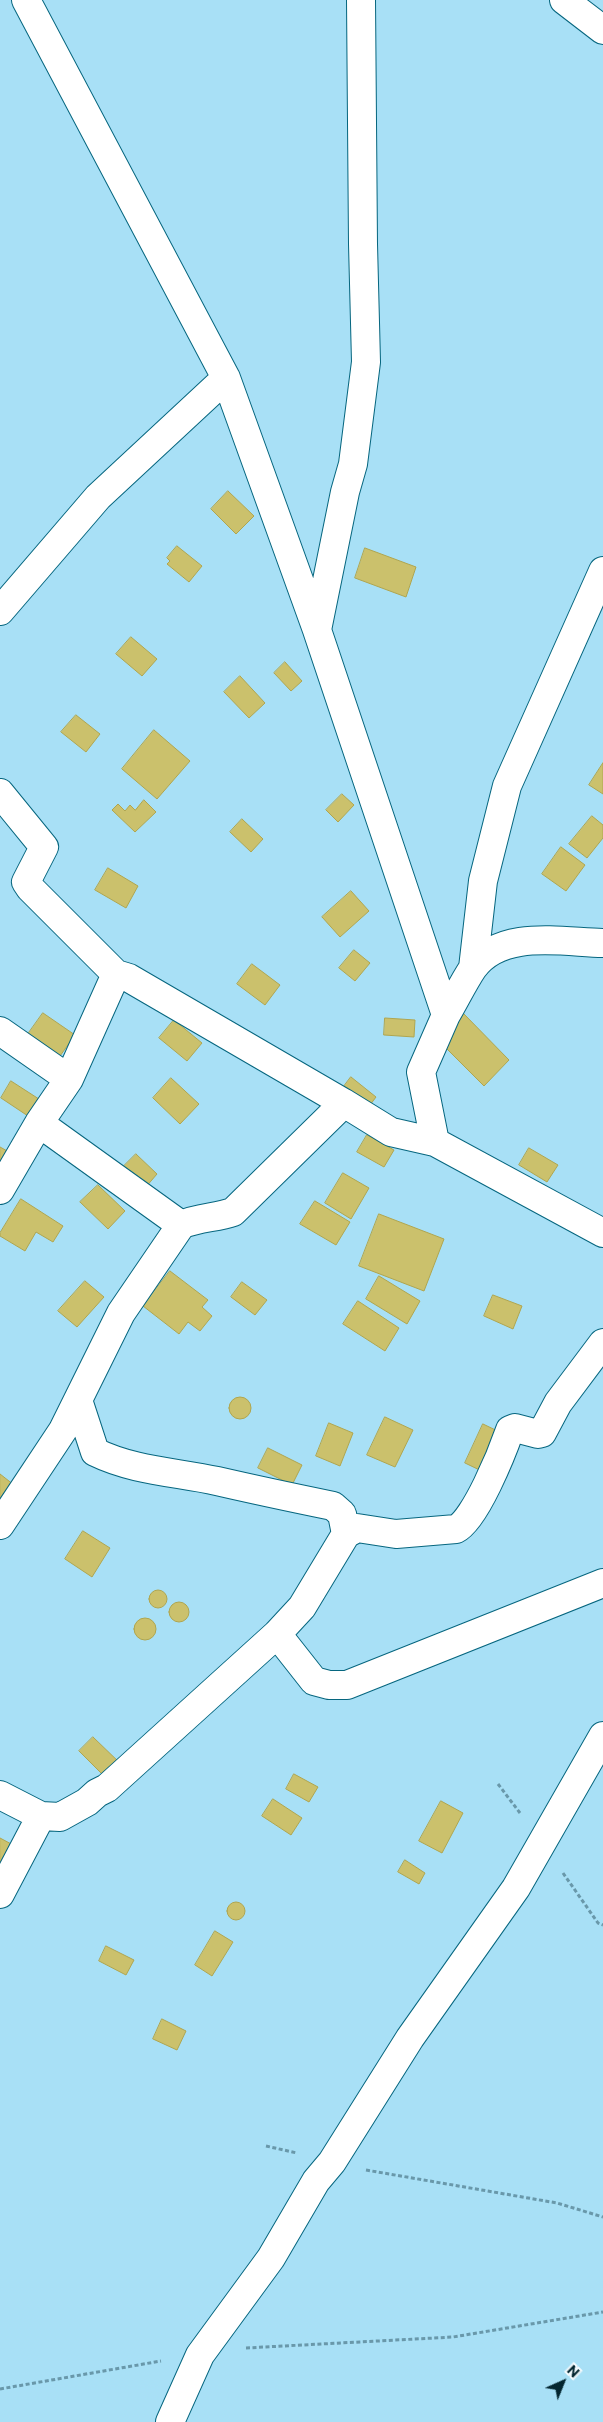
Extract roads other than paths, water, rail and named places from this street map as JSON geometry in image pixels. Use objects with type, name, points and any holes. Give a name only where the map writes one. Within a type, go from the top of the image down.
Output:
[{"type":"street","points":[[26,0],[226,378],[317,630],[446,1016]]},
{"type":"street","points":[[317,630],[346,492],[354,464],[366,362],[363,244],[362,0]]},
{"type":"street","points":[[564,0],[603,30]]},
{"type":"street","points":[[0,611],[98,497],[226,378]]},
{"type":"street","points":[[473,968],[483,881],[507,786],[603,572]]},
{"type":"street","points":[[0,794],[44,847],[26,882],[116,974],[129,978],[391,1132],[435,1142],[603,1232]]},
{"type":"street","points":[[435,1142],[421,1072],[446,1016],[473,968],[485,955],[496,949],[521,941],[603,943]]},
{"type":"street","points":[[0,1190],[39,1123],[69,1079],[116,974]]},
{"type":"street","points":[[0,1031],[69,1079]]},
{"type":"street","points":[[0,1525],[59,1436],[121,1313],[181,1225],[192,1220],[221,1216],[233,1212],[344,1103]]},
{"type":"street","points":[[39,1123],[181,1225]]},
{"type":"street","points":[[0,1795],[41,1816],[60,1817],[107,1788],[277,1634],[302,1607],[346,1534],[357,1528],[396,1534],[462,1526],[474,1512],[510,1430],[515,1428],[542,1433],[558,1403],[603,1343]]},
{"type":"street","points":[[78,1400],[95,1452],[126,1465],[218,1481],[333,1506],[342,1514],[346,1534]]},
{"type":"street","points":[[277,1634],[314,1681],[329,1685],[347,1685],[603,1583]]},
{"type":"street","points":[[170,2422],[200,2355],[271,2258],[316,2181],[332,2162],[410,2038],[516,1888],[603,1736]]},
{"type":"street","points":[[0,1894],[41,1816]]}]
